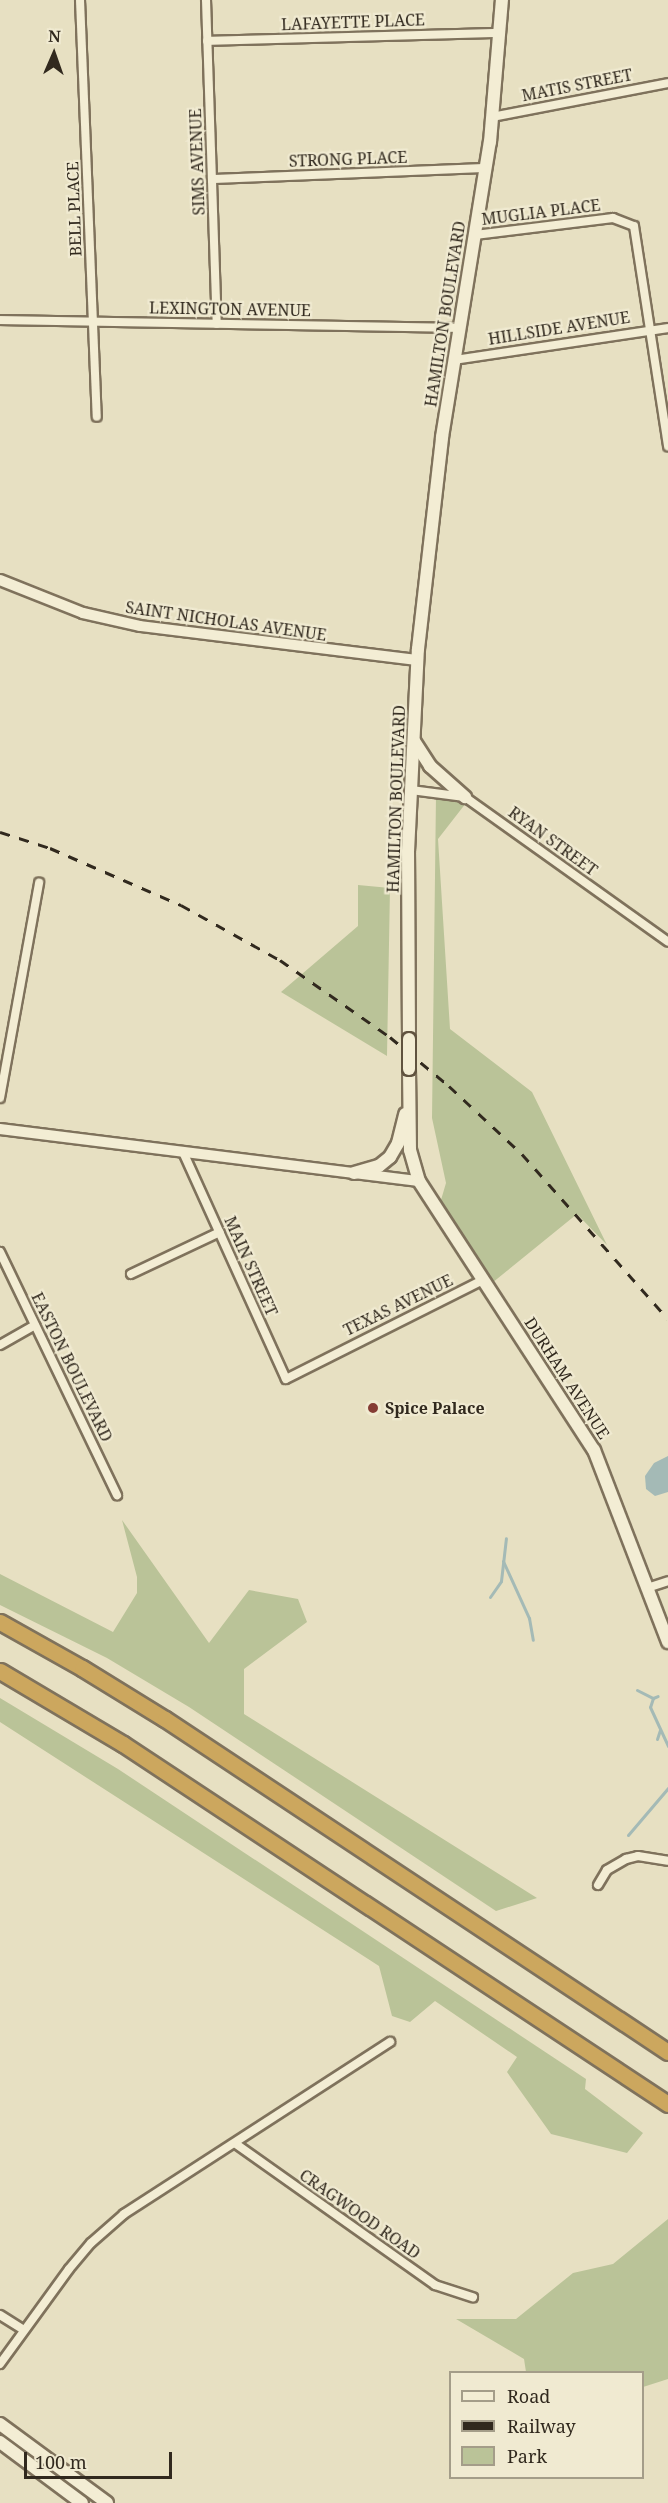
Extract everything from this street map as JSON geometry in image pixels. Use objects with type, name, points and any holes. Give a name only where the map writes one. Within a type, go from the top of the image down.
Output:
[{"type":"highway","points":[[0,1622],[82,1668],[165,1719],[668,2052]]},
{"type":"highway","points":[[0,1671],[123,1744],[668,2104]]},
{"type":"main road","name":"HAMILTON BOULEVARD","points":[[419,1181],[410,1150],[408,852],[418,660],[442,436],[486,168],[502,0]]},
{"type":"main road","points":[[414,740],[430,766],[465,797]]},
{"type":"main road","points":[[354,1173],[379,1166],[390,1157],[398,1143],[410,1095]]},
{"type":"main road","name":"DURHAM AVENUE","points":[[419,1181],[594,1450],[668,1642]]},
{"type":"main road","points":[[0,2424],[107,2503]]},
{"type":"main road","points":[[0,2442],[82,2503]]},
{"type":"street","name":"BELL PLACE","points":[[80,0],[97,417]]},
{"type":"street","name":"SIMS AVENUE","points":[[206,0],[218,324]]},
{"type":"street","name":"LAFAYETTE PLACE","points":[[207,41],[499,33]]},
{"type":"street","name":"MATIS STREET","points":[[492,117],[668,83]]},
{"type":"street","name":"STRONG PLACE","points":[[212,179],[486,168]]},
{"type":"street","name":"MUGLIA PLACE","points":[[475,235],[610,218],[623,220],[634,226],[648,330]]},
{"type":"street","name":"LEXINGTON AVENUE","points":[[0,320],[459,328]]},
{"type":"street","name":"HILLSIDE AVENUE","points":[[454,360],[668,328]]},
{"type":"street","points":[[648,330],[668,446]]},
{"type":"street","name":"SAINT NICHOLAS AVENUE","points":[[0,580],[82,613],[140,627],[418,660]]},
{"type":"street","name":"RYAN STREET","points":[[411,790],[465,797],[668,942]]},
{"type":"street","points":[[0,1098],[39,883]]},
{"type":"street","points":[[0,1129],[419,1181]]},
{"type":"street","name":"MAIN STREET","points":[[183,1152],[286,1379],[298,1370]]},
{"type":"street","points":[[131,1274],[220,1232]]},
{"type":"street","name":"EASTON BOULEVARD","points":[[0,1252],[117,1495]]},
{"type":"street","name":"TEXAS AVENUE","points":[[298,1370],[483,1280]]},
{"type":"street","points":[[0,1345],[35,1325]]},
{"type":"street","points":[[647,1588],[668,1581]]},
{"type":"street","points":[[598,1885],[607,1870],[626,1859],[638,1857],[668,1861]]},
{"type":"street","points":[[0,2364],[69,2270],[97,2237],[124,2214],[236,2144],[390,2042]]},
{"type":"street","name":"CRAGWOOD ROAD","points":[[236,2144],[435,2285],[473,2297]]},
{"type":"street","points":[[0,2315],[24,2330]]},
{"type":"green space","points":[[436,795],[466,803],[438,839],[450,1029],[532,1092],[607,1245],[577,1214],[492,1283],[441,1200],[446,1183],[432,1118]]},
{"type":"green space","points":[[358,885],[390,888],[387,1056],[281,992],[358,926]]},
{"type":"green space","points":[[122,1520],[209,1643],[249,1590],[298,1599],[307,1622],[244,1669],[244,1714],[537,1898],[496,1911],[189,1707],[107,1658],[0,1605],[0,1574],[113,1632],[137,1593],[137,1577]]},
{"type":"green space","points":[[0,1698],[118,1769],[586,2079],[585,2089],[643,2133],[627,2153],[551,2134],[507,2072],[517,2057],[435,2001],[410,2022],[392,2016],[379,1966],[0,1722]]},
{"type":"green space","points":[[668,2219],[668,2379],[644,2387],[644,2371],[526,2371],[524,2359],[456,2319],[516,2319],[573,2273],[613,2264]]},
{"type":"water","points":[[668,1456],[668,1492],[655,1496],[646,1489],[645,1476],[654,1463]]},
{"type":"waterway","points":[[490,1597],[501,1581],[506,1538]]},
{"type":"waterway","points":[[503,1561],[529,1618],[533,1640]]},
{"type":"waterway","points":[[637,1690],[653,1698],[658,1696]]},
{"type":"waterway","points":[[653,1698],[650,1707],[668,1746]]},
{"type":"waterway","points":[[657,1739],[660,1730]]},
{"type":"waterway","points":[[628,1835],[668,1788]]},
{"type":"railway","points":[[0,832],[50,848],[181,905],[280,960],[390,1037],[449,1086],[522,1154],[668,1319]]},
{"type":"place","name":"Spice Palace","points":[[373,1408]]}]
